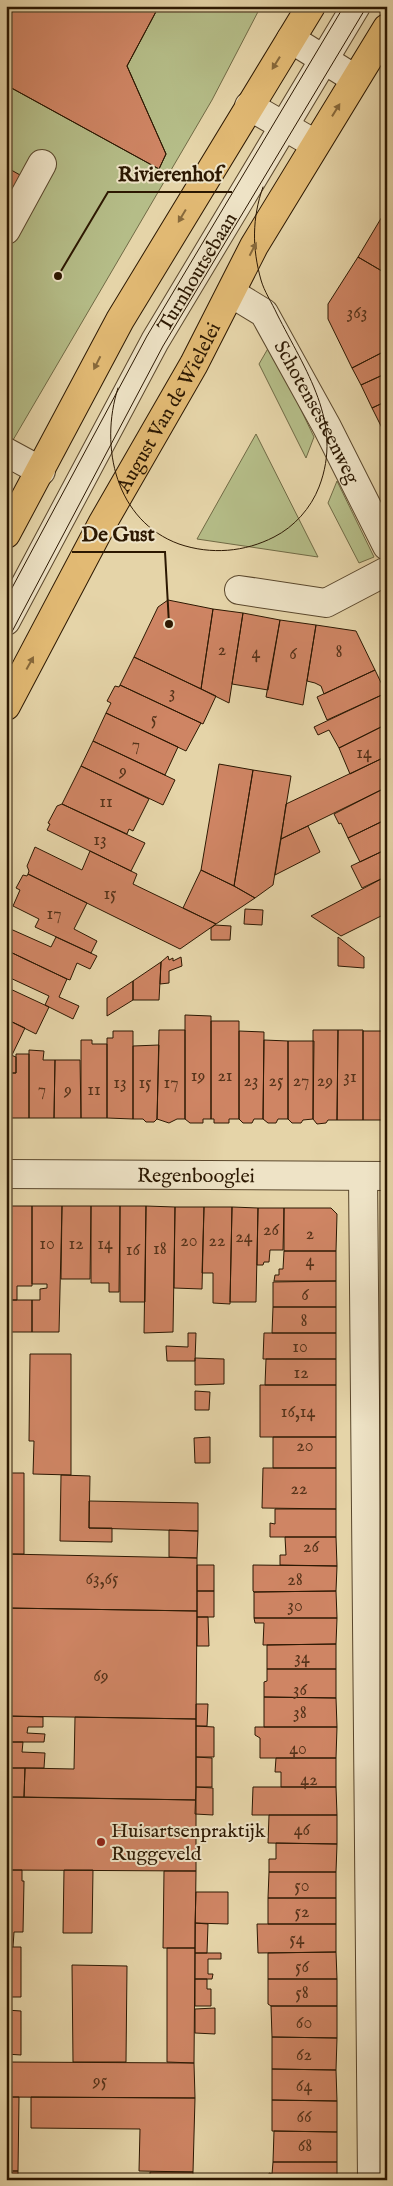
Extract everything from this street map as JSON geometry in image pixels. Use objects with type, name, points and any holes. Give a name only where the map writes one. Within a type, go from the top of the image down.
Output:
[{"type":"main road","name":"Turnhoutsebaan","points":[[40,471],[120,320],[311,6]]},
{"type":"main road","name":"Turnhoutsebaan","points":[[231,293],[254,246],[387,28]]},
{"type":"main road","name":"August Van de Wielelei","points":[[6,706],[102,524],[194,364],[231,293]]},
{"type":"main road","points":[[6,534],[40,471]]},
{"type":"street","name":"Turnhoutsebaan","points":[[156,341],[356,6]]},
{"type":"street","points":[[291,39],[355,79]]},
{"type":"street","points":[[249,106],[315,144]]},
{"type":"street","points":[[6,230],[42,164]]},
{"type":"street","name":"Schotensesteenweg","points":[[231,293],[264,313],[327,427],[387,546]]},
{"type":"street","name":"August Van de Wielelei","points":[[6,621],[156,341]]},
{"type":"street","points":[[6,452],[40,471]]},
{"type":"street","points":[[239,590],[326,603],[387,571]]},
{"type":"street","name":"Regenbooglei","points":[[6,1174],[375,1176]]},
{"type":"street","points":[[372,2180],[375,1176]]},
{"type":"green space","points":[[6,6],[261,6],[212,100],[6,452]]},
{"type":"green space","points":[[270,345],[314,437],[306,458],[259,364]]},
{"type":"green space","points":[[256,434],[318,557],[197,539]]},
{"type":"green space","points":[[337,481],[374,557],[359,563],[328,503]]},
{"type":"building","points":[[6,6],[159,6],[127,66],[166,154],[159,169],[6,85]]},
{"type":"building","points":[[6,6],[159,6],[127,66],[166,154],[159,169],[6,85]]},
{"type":"building","points":[[6,167],[20,175],[6,201]]},
{"type":"building","points":[[387,210],[387,274],[358,257]]},
{"type":"building","points":[[358,257],[387,274],[387,350],[352,368],[328,319],[328,304]]},
{"type":"building","points":[[387,350],[387,373],[361,385],[352,368]]},
{"type":"building","points":[[387,373],[387,401],[372,408],[361,385]]},
{"type":"building","points":[[387,401],[387,436],[386,436],[372,408]]},
{"type":"building","points":[[168,600],[213,609],[201,689],[134,657],[158,607]]},
{"type":"building","points":[[213,609],[243,613],[229,703],[201,689]]},
{"type":"building","points":[[243,613],[280,620],[268,690],[232,684]]},
{"type":"building","points":[[280,620],[316,625],[303,705],[266,697]]},
{"type":"building","points":[[316,625],[356,631],[375,670],[324,694],[321,686],[307,681]]},
{"type":"building","points":[[134,657],[216,696],[203,724],[120,685]]},
{"type":"building","points":[[375,670],[386,693],[327,720],[317,697]]},
{"type":"building","points":[[120,685],[201,723],[186,751],[106,713],[111,703],[107,701],[115,686],[119,687]]},
{"type":"building","points":[[386,693],[387,724],[339,748],[329,730],[318,735],[314,727]]},
{"type":"building","points":[[106,713],[178,747],[165,775],[93,741]]},
{"type":"building","points":[[387,724],[387,756],[350,774],[339,748]]},
{"type":"building","points":[[93,741],[175,780],[163,805],[81,766]]},
{"type":"building","points":[[387,756],[387,787],[281,839],[286,804]]},
{"type":"building","points":[[219,764],[253,770],[234,886],[201,870]]},
{"type":"building","points":[[81,766],[149,799],[133,831],[129,829],[127,834],[62,804]]},
{"type":"building","points":[[253,770],[291,776],[273,885],[255,898],[234,886]]},
{"type":"building","points":[[387,787],[387,819],[348,838],[341,823],[339,824],[334,814]]},
{"type":"building","points":[[62,804],[145,843],[131,871],[47,830],[50,824],[48,823],[57,806]]},
{"type":"building","points":[[387,819],[387,849],[360,862],[348,838]]},
{"type":"building","points":[[308,826],[320,852],[275,875],[281,839]]},
{"type":"building","points":[[35,847],[82,870],[90,851],[137,874],[133,884],[216,924],[180,949],[28,874],[27,866]]},
{"type":"building","points":[[387,849],[387,876],[362,888],[351,866]]},
{"type":"building","points":[[201,870],[255,898],[216,924],[183,908]]},
{"type":"building","points":[[28,874],[87,903],[74,929],[97,941],[91,953],[35,927],[39,919],[13,906],[20,890],[16,888],[23,875],[27,876]]},
{"type":"building","points":[[387,876],[387,913],[341,936],[311,916]]},
{"type":"building","points":[[245,909],[263,910],[262,925],[244,924]]},
{"type":"building","points":[[215,925],[231,926],[230,940],[211,940],[211,928]]},
{"type":"building","points":[[6,927],[51,947],[56,937],[97,956],[90,969],[77,963],[70,980],[6,950]]},
{"type":"building","points":[[338,937],[364,957],[364,968],[338,966]]},
{"type":"building","points":[[6,950],[67,979],[59,997],[79,1006],[73,1019],[45,1005],[49,996],[6,976]]},
{"type":"building","points":[[168,956],[169,960],[173,958],[173,961],[181,957],[182,966],[169,971],[169,983],[160,984],[161,962]]},
{"type":"building","points":[[161,962],[159,1000],[133,1000],[133,981]]},
{"type":"building","points":[[133,981],[133,1000],[107,1016],[107,998]]},
{"type":"building","points":[[6,987],[49,1007],[36,1034],[6,1019]]},
{"type":"building","points":[[185,1015],[211,1016],[211,1119],[203,1119],[203,1123],[190,1123],[185,1119]]},
{"type":"building","points":[[6,1019],[25,1028],[12,1055],[6,1053]]},
{"type":"building","points":[[211,1021],[239,1021],[239,1119],[229,1119],[229,1123],[214,1123],[214,1119],[211,1119]]},
{"type":"building","points":[[159,1030],[185,1030],[185,1119],[177,1119],[169,1123],[157,1119]]},
{"type":"building","points":[[313,1030],[338,1030],[337,1120],[328,1120],[326,1123],[317,1124],[313,1119]]},
{"type":"building","points":[[338,1030],[363,1030],[363,1120],[337,1120]]},
{"type":"building","points":[[113,1031],[133,1031],[133,1119],[107,1118],[107,1038],[113,1038]]},
{"type":"building","points":[[239,1031],[264,1032],[263,1119],[254,1119],[252,1123],[243,1123],[239,1119]]},
{"type":"building","points":[[363,1031],[387,1031],[387,1120],[363,1120]]},
{"type":"building","points":[[81,1040],[92,1040],[92,1044],[107,1044],[107,1118],[81,1118]]},
{"type":"building","points":[[264,1040],[288,1041],[288,1119],[278,1119],[276,1123],[268,1123],[263,1119]]},
{"type":"building","points":[[288,1041],[314,1041],[313,1119],[303,1120],[301,1123],[292,1123],[288,1119]]},
{"type":"building","points":[[159,1045],[157,1119],[154,1122],[146,1122],[143,1119],[133,1119],[133,1046]]},
{"type":"building","points":[[29,1050],[44,1051],[43,1060],[55,1060],[54,1118],[29,1118]]},
{"type":"building","points":[[6,1053],[16,1057],[16,1073],[6,1073]]},
{"type":"building","points":[[16,1054],[29,1054],[29,1118],[6,1118],[6,1073],[16,1073]]},
{"type":"building","points":[[55,1060],[80,1060],[81,1118],[54,1118]]},
{"type":"building","points":[[6,1206],[32,1206],[32,1286],[17,1286],[17,1300],[6,1300]]},
{"type":"building","points":[[32,1206],[62,1206],[59,1332],[32,1332],[32,1300],[40,1300],[40,1289],[47,1288],[47,1284],[32,1284]]},
{"type":"building","points":[[62,1206],[91,1206],[90,1279],[61,1279]]},
{"type":"building","points":[[91,1206],[120,1206],[119,1292],[109,1292],[109,1283],[91,1283]]},
{"type":"building","points":[[120,1206],[146,1206],[145,1302],[120,1302]]},
{"type":"building","points":[[146,1206],[175,1207],[173,1332],[144,1333]]},
{"type":"building","points":[[175,1207],[204,1207],[202,1289],[174,1288]]},
{"type":"building","points":[[204,1207],[232,1207],[230,1304],[213,1303],[213,1273],[202,1273]]},
{"type":"building","points":[[232,1207],[258,1208],[256,1302],[230,1302]]},
{"type":"building","points":[[258,1208],[284,1208],[283,1250],[270,1250],[269,1262],[264,1262],[263,1265],[257,1265]]},
{"type":"building","points":[[284,1208],[331,1208],[337,1214],[336,1251],[284,1251]]},
{"type":"building","points":[[284,1251],[336,1251],[336,1281],[274,1281],[275,1275],[279,1275],[279,1269],[283,1269]]},
{"type":"building","points":[[336,1281],[336,1307],[273,1307],[273,1282]]},
{"type":"building","points":[[6,1300],[32,1300],[32,1332],[6,1332]]},
{"type":"building","points":[[273,1307],[336,1307],[336,1333],[272,1333]]},
{"type":"building","points":[[188,1333],[196,1333],[195,1361],[167,1361],[166,1346],[188,1347]]},
{"type":"building","points":[[264,1333],[336,1333],[336,1359],[263,1359]]},
{"type":"building","points":[[30,1354],[71,1354],[71,1475],[33,1474],[34,1441],[29,1441]]},
{"type":"building","points":[[195,1358],[224,1359],[224,1384],[195,1385]]},
{"type":"building","points":[[266,1359],[336,1359],[336,1385],[265,1385]]},
{"type":"building","points":[[260,1385],[336,1385],[336,1437],[260,1437]]},
{"type":"building","points":[[195,1391],[210,1392],[209,1410],[195,1410]]},
{"type":"building","points":[[210,1437],[210,1463],[195,1463],[194,1438]]},
{"type":"building","points":[[273,1437],[336,1437],[336,1468],[273,1468]]},
{"type":"building","points":[[263,1468],[336,1468],[336,1509],[262,1508]]},
{"type":"building","points":[[6,1473],[24,1473],[24,1554],[6,1554]]},
{"type":"building","points":[[61,1475],[90,1476],[89,1528],[112,1528],[112,1542],[60,1541]]},
{"type":"building","points":[[89,1501],[198,1503],[198,1531],[89,1528]]},
{"type":"building","points":[[275,1509],[336,1509],[336,1537],[270,1537],[270,1523],[275,1524]]},
{"type":"building","points":[[169,1530],[198,1531],[197,1558],[169,1557]]},
{"type":"building","points":[[285,1537],[336,1537],[337,1566],[280,1565],[280,1555],[286,1555]]},
{"type":"building","points":[[6,1554],[197,1558],[197,1611],[6,1608]]},
{"type":"building","points":[[197,1565],[214,1565],[214,1591],[197,1591]]},
{"type":"building","points":[[253,1565],[337,1566],[336,1591],[254,1592]]},
{"type":"building","points":[[197,1591],[214,1591],[214,1617],[197,1617]]},
{"type":"building","points":[[336,1591],[337,1618],[254,1618],[254,1592]]},
{"type":"building","points":[[6,1608],[197,1611],[196,1719],[6,1716]]},
{"type":"building","points":[[197,1617],[208,1617],[209,1646],[197,1646]]},
{"type":"building","points":[[254,1618],[337,1618],[336,1644],[263,1645],[264,1623],[255,1623]]},
{"type":"building","points":[[336,1644],[336,1669],[267,1669],[267,1645]]},
{"type":"building","points":[[267,1669],[336,1669],[336,1698],[264,1697],[264,1682],[267,1681]]},
{"type":"building","points":[[264,1697],[336,1698],[337,1727],[264,1727]]},
{"type":"building","points":[[196,1704],[208,1704],[207,1726],[196,1726]]},
{"type":"building","points":[[6,1716],[43,1717],[43,1727],[28,1727],[27,1733],[45,1734],[44,1742],[6,1742]]},
{"type":"building","points":[[75,1717],[196,1719],[196,1800],[24,1797],[25,1768],[74,1769]]},
{"type":"building","points":[[196,1726],[214,1727],[214,1757],[196,1757]]},
{"type":"building","points":[[255,1727],[337,1727],[336,1758],[260,1758],[260,1738],[255,1735]]},
{"type":"building","points":[[6,1742],[23,1742],[22,1752],[45,1753],[44,1768],[6,1768]]},
{"type":"building","points":[[196,1757],[212,1758],[212,1787],[196,1787]]},
{"type":"building","points":[[276,1758],[336,1758],[336,1787],[281,1787],[281,1772],[275,1772]]},
{"type":"building","points":[[6,1768],[25,1768],[24,1797],[6,1797]]},
{"type":"building","points":[[196,1787],[213,1788],[213,1815],[195,1814]]},
{"type":"building","points":[[253,1787],[336,1787],[337,1815],[252,1815]]},
{"type":"building","name":"Huisartsenpraktijk Ruggeveld","points":[[6,1797],[196,1800],[196,1871],[6,1870]]},
{"type":"building","points":[[269,1815],[337,1815],[337,1844],[268,1843]]},
{"type":"building","points":[[276,1843],[337,1844],[336,1872],[269,1872],[269,1859],[276,1859]]},
{"type":"building","points":[[6,1870],[22,1870],[22,1881],[24,1881],[23,1932],[14,1932],[13,1947],[6,1947]]},
{"type":"building","points":[[64,1870],[93,1870],[92,1933],[63,1933]]},
{"type":"building","points":[[164,1871],[196,1871],[195,1948],[163,1948]]},
{"type":"building","points":[[269,1872],[336,1872],[336,1898],[268,1898]]},
{"type":"building","points":[[196,1892],[228,1892],[228,1924],[195,1923]]},
{"type":"building","points":[[268,1898],[336,1898],[336,1924],[268,1924]]},
{"type":"building","points":[[195,1923],[208,1924],[207,1953],[195,1953]]},
{"type":"building","points":[[257,1924],[336,1924],[336,1952],[258,1953]]},
{"type":"building","points":[[6,1947],[21,1947],[21,1997],[6,1997]]},
{"type":"building","points":[[167,1948],[195,1948],[194,2063],[167,2062]]},
{"type":"building","points":[[336,1952],[337,1979],[268,1979],[268,1953]]},
{"type":"building","points":[[195,1953],[221,1953],[221,1959],[208,1959],[208,1974],[213,1974],[212,1979],[195,1979]]},
{"type":"building","points":[[72,1965],[127,1966],[126,2062],[73,2062]]},
{"type":"building","points":[[195,1979],[207,1979],[207,1989],[211,1989],[211,2006],[195,2006]]},
{"type":"building","points":[[268,1979],[337,1979],[337,2006],[271,2006],[268,2004]]},
{"type":"building","points":[[271,2006],[337,2006],[337,2038],[272,2037]]},
{"type":"building","points":[[215,2008],[215,2034],[195,2033],[195,2009]]},
{"type":"building","points":[[6,2010],[21,2011],[21,2055],[6,2054]]},
{"type":"building","points":[[272,2037],[337,2038],[336,2070],[272,2069]]},
{"type":"building","points":[[6,2062],[194,2063],[195,2098],[6,2097]]},
{"type":"building","points":[[272,2069],[336,2070],[337,2101],[272,2100]]},
{"type":"building","points":[[6,2097],[19,2097],[18,2171],[6,2171]]},
{"type":"building","points":[[31,2097],[195,2098],[193,2172],[139,2171],[140,2129],[31,2128]]},
{"type":"building","points":[[272,2100],[337,2101],[337,2132],[272,2131]]},
{"type":"building","points":[[274,2131],[337,2132],[337,2162],[273,2162]]},
{"type":"building","points":[[273,2162],[337,2162],[337,2180],[269,2180],[269,2173],[272,2174]]},
{"type":"building","points":[[6,2171],[18,2171],[18,2180],[6,2180]]},
{"type":"building","points":[[150,2172],[193,2172],[193,2180],[150,2180]]},
{"type":"tram line","points":[[6,599],[147,336],[344,6]]},
{"type":"tram line","points":[[6,643],[163,346],[367,6]]},
{"type":"tram line","points":[[118,388],[111,434],[112,457],[118,480],[127,500],[140,518],[158,533],[179,544],[203,550],[240,549],[263,542],[281,533],[307,509],[316,495],[326,463],[327,441],[324,419],[309,376],[261,280],[254,233],[259,199],[263,187]]},
{"type":"place","name":"Rivierenhof","points":[[58,276]]},
{"type":"place","name":"De Gust","points":[[169,624]]},
{"type":"place","name":"Huisartsenpraktijk Ruggeveld","points":[[101,1842]]}]
